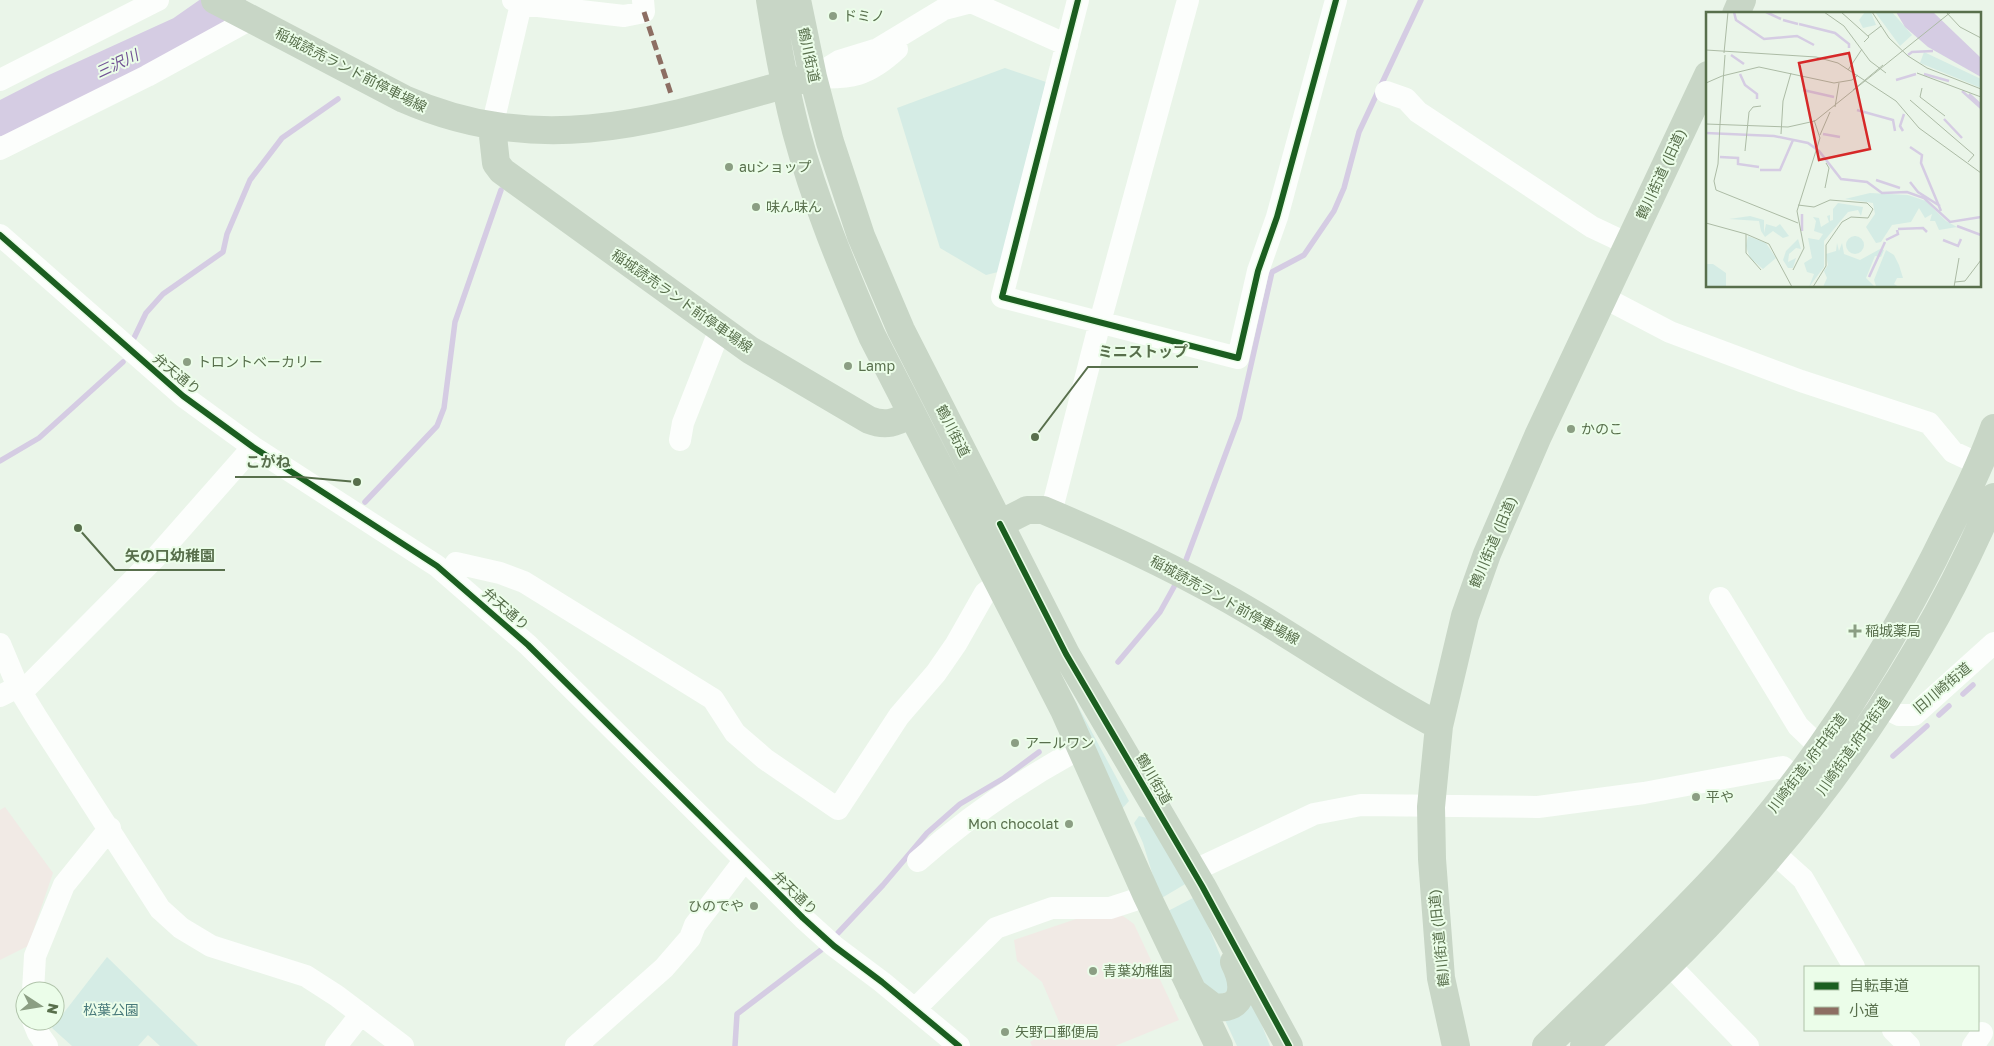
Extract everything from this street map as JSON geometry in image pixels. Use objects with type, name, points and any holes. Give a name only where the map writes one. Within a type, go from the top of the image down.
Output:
[{"type":"main road","name":"稲城読売ランド前停車場線","points":[[214,0],[404,99],[424,108],[492,127],[564,131],[615,126],[672,116],[813,77]]},
{"type":"main road","name":"鶴川街道","points":[[770,0],[786,84],[802,150],[832,242],[872,336],[1080,748],[1147,896],[1219,1046]]},
{"type":"main road","name":"鶴川街道","points":[[797,0],[813,77],[833,151],[872,263],[901,330],[1066,654],[1194,871],[1289,1046]]},
{"type":"main road","points":[[1737,12],[1742,0]]},
{"type":"main road","name":"鶴川街道 (旧道)","points":[[1456,1046],[1441,978],[1432,860],[1432,807],[1439,726],[1464,616],[1476,582],[1538,436],[1706,79]]},
{"type":"main road","name":"稲城読売ランド前停車場線","points":[[492,127],[496,163],[502,171],[750,350],[869,420],[882,425],[893,424],[912,414]]},
{"type":"main road","name":"川崎街道; 府中街道","points":[[1546,1046],[1724,867],[1821,748],[1858,694],[1900,623],[1962,502],[1994,428]]},
{"type":"main road","name":"川崎街道;府中街道","points":[[1584,1046],[1669,964],[1773,852],[1834,776],[1882,708],[1950,588],[1994,497]]},
{"type":"main road","name":"稲城読売ランド前停車場線","points":[[974,536],[1027,510],[1042,510],[1051,513],[1150,558],[1203,585],[1397,703],[1439,726]]},
{"type":"main road","points":[[1147,896],[1128,835],[1126,817],[1134,808],[1143,807],[1152,809],[1161,816]]},
{"type":"main road","points":[[1192,991],[1213,1007],[1222,1008],[1237,1001],[1243,988],[1241,976],[1225,944],[1207,896]]},
{"type":"street","points":[[0,80],[158,0]]},
{"type":"street","points":[[492,127],[519,1],[624,16],[644,12],[643,0]]},
{"type":"street","points":[[1078,0],[1002,297],[1238,358],[1258,271],[1277,217],[1336,0]]},
{"type":"street","points":[[1051,513],[1100,322],[1188,0]]},
{"type":"street","points":[[813,77],[843,79],[861,74],[884,61],[915,28],[944,4],[974,1],[1067,45]]},
{"type":"street","points":[[0,149],[147,76],[248,17]]},
{"type":"street","points":[[1386,92],[1406,99],[1418,112],[1592,227],[1628,244]]},
{"type":"street","name":"弁天通り","points":[[0,235],[183,396],[253,447],[430,559],[528,645],[744,861],[834,946],[959,1046]]},
{"type":"street","points":[[1603,297],[1670,332],[1801,381],[1929,423],[1953,452],[1979,464]]},
{"type":"street","points":[[680,440],[689,406],[720,329]]},
{"type":"street","points":[[14,692],[157,556],[253,447]]},
{"type":"street","points":[[448,575],[456,563],[500,573],[524,582],[713,699],[736,733],[765,759],[838,809],[899,716],[936,673],[956,644],[985,593],[998,583]]},
{"type":"street","points":[[1720,598],[1798,726],[1821,748]]},
{"type":"street","points":[[0,644],[14,692],[52,742],[110,828],[160,909],[181,928],[211,946],[306,976],[362,1014],[403,1046]]},
{"type":"street","name":"旧川崎街道","points":[[1858,694],[1882,708],[1899,715],[1914,715],[1994,644]]},
{"type":"street","points":[[918,861],[948,834],[1053,763],[1080,748]]},
{"type":"street","points":[[1194,871],[1314,814],[1360,805],[1538,807],[1590,801],[1783,767],[1797,779]]},
{"type":"street","points":[[34,981],[35,956],[64,885],[110,828]]},
{"type":"street","points":[[1773,852],[1803,879],[1853,966]]},
{"type":"street","points":[[576,1046],[664,968],[690,938],[695,925],[744,861]]},
{"type":"street","points":[[915,1009],[996,928],[1052,908],[1110,908],[1147,896]]},
{"type":"street","points":[[1649,944],[1748,1046]]},
{"type":"street","points":[[336,1046],[362,1014]]},
{"type":"street","points":[[37,1031],[49,1045]]},
{"type":"street","points":[[1895,1031],[1909,1046]]},
{"type":"shaded area","points":[[5,807],[53,873],[28,946],[0,960],[0,810]]},
{"type":"shaded area","name":"青葉幼稚園","points":[[1123,916],[1134,924],[1179,1020],[1115,1046],[1032,1046],[1030,1042],[1060,1024],[1042,982],[1017,961],[1014,940],[1082,917]]},
{"type":"green space","points":[[1005,68],[1046,82],[998,272],[986,275],[940,248],[897,108]]},
{"type":"green space","points":[[1059,671],[1129,801],[1120,811],[1067,691]]},
{"type":"green space","points":[[1139,816],[1147,818],[1187,883],[1160,899],[1143,843],[1134,823]]},
{"type":"green space","points":[[1193,898],[1199,904],[1234,989],[1211,998],[1168,911]]},
{"type":"green space","name":"松葉公園","points":[[107,957],[198,1046],[160,1046],[148,1035],[138,1046],[72,1046],[55,1031],[65,1031],[65,1011]]},
{"type":"green space","points":[[1252,1000],[1270,1046],[1237,1046],[1224,1018]]},
{"type":"waterway","name":"三沢川","points":[[0,119],[57,90],[182,33],[229,0]]},
{"type":"waterway","points":[[1186,560],[1239,418],[1272,272],[1304,255],[1334,211],[1344,188],[1359,132],[1421,0]]},
{"type":"waterway","points":[[134,338],[146,313],[163,294],[223,252],[227,234],[250,180],[282,138],[338,99]]},
{"type":"waterway","points":[[365,502],[437,426],[444,408],[455,322],[501,190]]},
{"type":"waterway","points":[[0,461],[39,438],[123,362]]},
{"type":"waterway","points":[[1118,662],[1160,612],[1175,585]]},
{"type":"waterway","points":[[1963,694],[1973,685]]},
{"type":"waterway","points":[[1939,715],[1949,706]]},
{"type":"waterway","points":[[1893,756],[1927,726]]},
{"type":"waterway","points":[[838,933],[883,885],[927,833],[960,804],[1004,778],[1039,752]]},
{"type":"waterway","points":[[735,1046],[737,1014],[821,950]]},
{"type":"marked path","points":[[644,12],[671,94]]},
{"type":"cycle path","points":[[1078,0],[1002,297],[1238,358],[1258,271],[1277,217],[1336,0]]},
{"type":"cycle path","points":[[0,235],[183,396],[253,447],[437,566],[528,645],[803,918],[834,946],[882,982],[959,1046]]},
{"type":"cycle path","points":[[1000,524],[1066,654],[1202,886],[1289,1046]]},
{"type":"place","name":"ドミノ","points":[[833,16]]},
{"type":"place","name":"auショップ","points":[[729,167]]},
{"type":"place","name":"味ん味ん","points":[[756,207]]},
{"type":"place","name":"トロントベーカリー","points":[[187,362]]},
{"type":"place","name":"Lamp","points":[[848,366]]},
{"type":"place","name":"かのこ","points":[[1571,429]]},
{"type":"place","name":"ミニストップ","points":[[1035,437]]},
{"type":"place","name":"こがね","points":[[357,482]]},
{"type":"place","name":"矢の口幼稚園","points":[[78,528]]},
{"type":"place","name":"稲城薬局","points":[[1855,631]]},
{"type":"place","name":"アールワン","points":[[1015,743]]},
{"type":"place","name":"平や","points":[[1696,797]]},
{"type":"place","name":"Mon chocolat","points":[[1069,824]]},
{"type":"place","name":"ひのでや","points":[[754,906]]},
{"type":"place","name":"青葉幼稚園","points":[[1093,971]]},
{"type":"place","name":"矢野口郵便局","points":[[1005,1032]]}]
